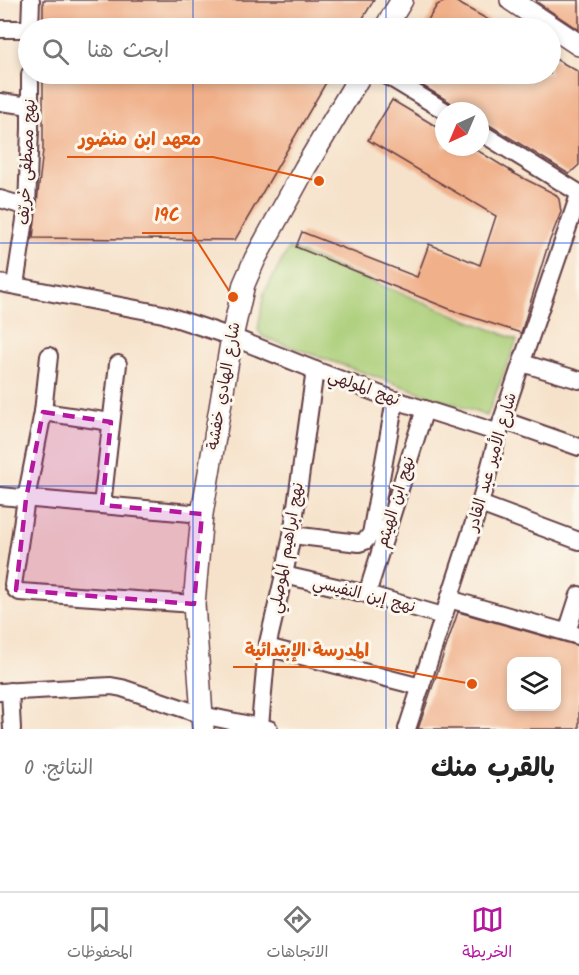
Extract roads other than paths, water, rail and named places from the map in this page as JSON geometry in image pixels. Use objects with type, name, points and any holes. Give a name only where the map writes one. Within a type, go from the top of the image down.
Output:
[{"type":"street","points":[[30,18],[31,0]]},
{"type":"street","points":[[391,18],[402,0]]},
{"type":"street","points":[[514,1],[539,18]]},
{"type":"street","points":[[0,28],[18,29]]},
{"type":"street","points":[[561,33],[579,45]]},
{"type":"street","name":"نهج مصطفى خريّف","points":[[8,284],[27,207],[30,84]]},
{"type":"street","name":"شارع الهادي خفشة","points":[[203,722],[194,604],[202,514],[232,337],[244,284],[305,168],[355,84]]},
{"type":"street","points":[[401,84],[435,104]]},
{"type":"street","points":[[0,102],[31,106]]},
{"type":"street","points":[[489,138],[579,194]]},
{"type":"street","name":"شارع الأمير عبد القادر","points":[[407,729],[480,504],[500,426],[579,194]]},
{"type":"street","points":[[0,200],[27,207]]},
{"type":"street","name":"نهج المولهي","points":[[8,284],[163,314],[232,337],[315,370],[425,409],[579,447]]},
{"type":"street","points":[[49,357],[43,412],[26,499],[13,585],[20,592],[194,604]]},
{"type":"street","points":[[522,363],[579,380]]},
{"type":"street","points":[[102,505],[118,364]]},
{"type":"street","name":"نهج ابراهيم الموصلي","points":[[265,728],[267,647],[292,535],[315,370]]},
{"type":"street","points":[[292,535],[359,543],[365,541],[371,534],[396,399]]},
{"type":"street","name":"نهج ابن الهيثم","points":[[367,594],[425,409]]},
{"type":"street","points":[[43,412],[111,422]]},
{"type":"street","points":[[0,496],[202,514]]},
{"type":"street","points":[[480,504],[579,541]]},
{"type":"street","name":"نهج إبن النفيسي","points":[[284,575],[367,594],[446,607],[573,634]]},
{"type":"street","points":[[573,634],[579,595]]},
{"type":"street","points":[[267,647],[422,687]]},
{"type":"street","points":[[12,729],[5,692],[111,686],[137,692],[203,722],[265,728]]},
{"type":"place","name":"معهد ابن منضور","points":[[319,181]]},
{"type":"place","name":"19C","points":[[233,297]]},
{"type":"place","name":"المدرسة الإبتدائية","points":[[472,684]]}]
